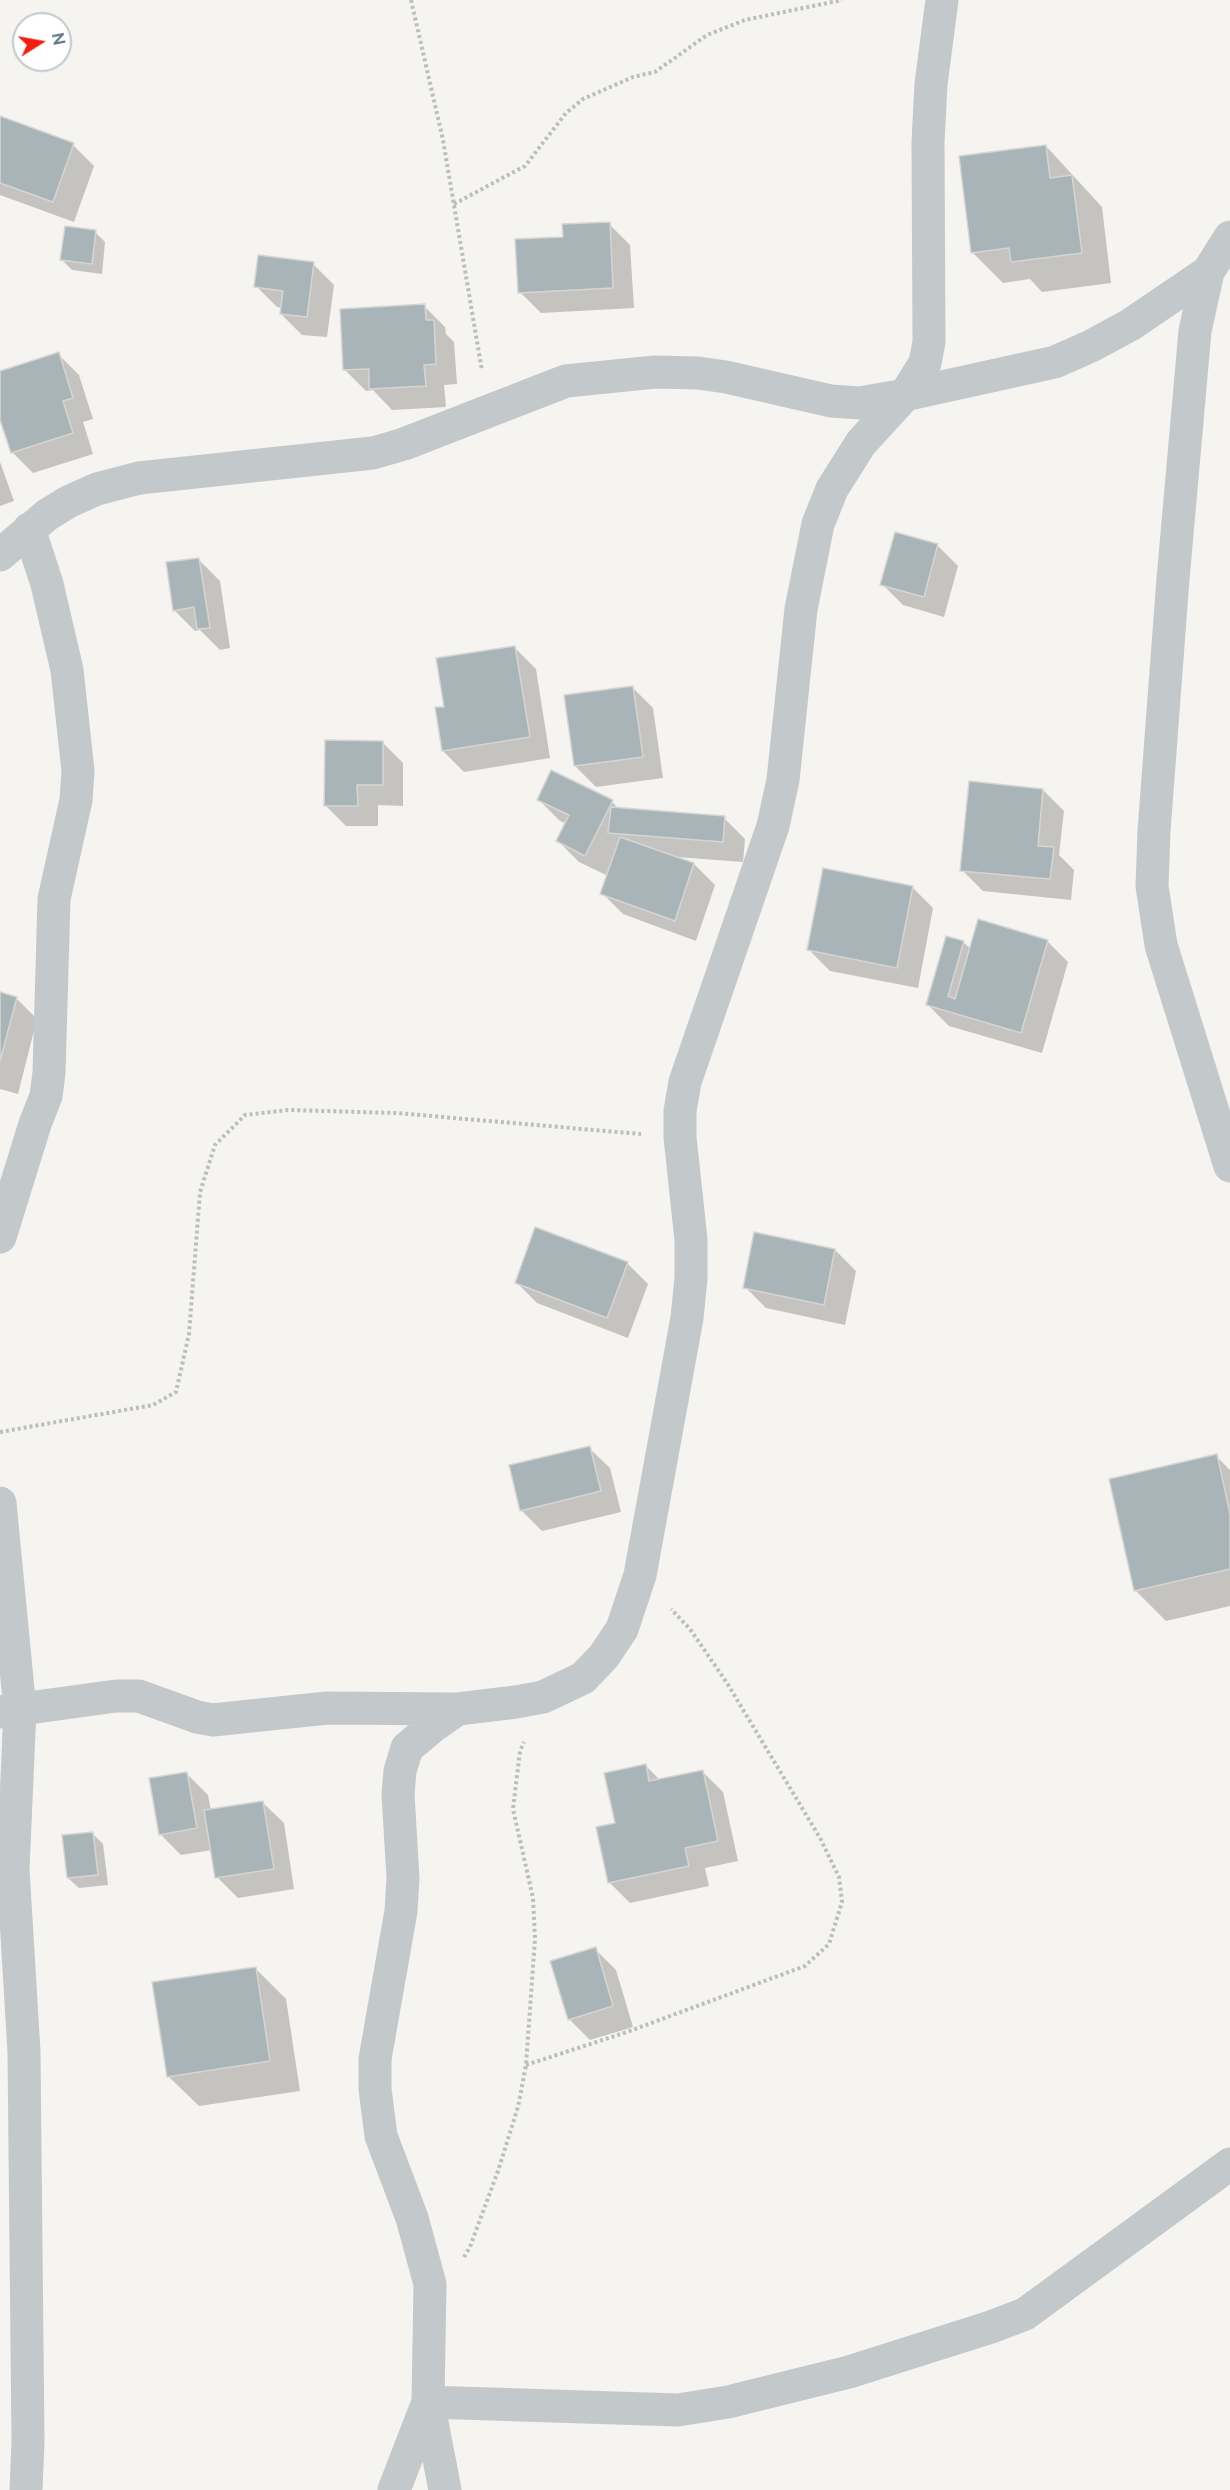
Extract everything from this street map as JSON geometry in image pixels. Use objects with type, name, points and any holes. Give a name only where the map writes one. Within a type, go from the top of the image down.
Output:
[{"type":"street","points":[[10,1711],[116,1696],[139,1695],[197,1717],[213,1720],[327,1708],[458,1709],[543,1697],[583,1678],[604,1656],[622,1629],[640,1575],[687,1318],[691,1278],[691,1240],[680,1137],[680,1111],[685,1082],[773,826],[783,780],[801,609],[818,525],[832,489],[851,458],[861,443],[905,395],[925,363],[929,342],[928,141],[931,84],[942,0]]},
{"type":"street","points":[[1230,237],[1208,272],[1195,332],[1172,590],[1152,886],[1161,945],[1230,1166]]},
{"type":"street","points":[[0,555],[29,530],[68,502],[97,489],[139,478],[373,453],[404,444],[566,381],[655,372],[726,376],[831,401],[860,403],[1055,362],[1130,325],[1208,272]]},
{"type":"street","points":[[0,1238],[35,1124],[46,1096],[49,1073],[54,899],[76,800],[78,771],[67,670],[47,584],[29,530]]},
{"type":"street","points":[[0,1503],[10,1711],[13,1869],[24,2052],[28,2430],[26,2490]]},
{"type":"street","points":[[445,2490],[428,2402],[430,2284],[422,2251],[381,2136],[375,2098],[375,2060],[401,1911],[403,1878],[398,1794],[400,1771],[407,1748],[458,1709]]},
{"type":"street","points":[[428,2402],[678,2410],[728,2402],[849,2372],[1025,2314],[1230,2164]]},
{"type":"street","points":[[394,2490],[428,2402]]},
{"type":"path","points":[[411,0],[443,140],[488,410]]},
{"type":"path","points":[[454,204],[525,166],[566,113],[584,99],[633,77],[655,72],[707,35],[745,20],[842,0]]},
{"type":"path","points":[[0,1432],[153,1405],[176,1392],[189,1334],[200,1192],[215,1145],[244,1115],[288,1110],[396,1113],[680,1137]]},
{"type":"path","points":[[526,2065],[627,2032],[806,1966],[829,1944],[842,1902],[839,1877],[820,1838],[727,1683],[690,1629],[640,1575]]},
{"type":"path","points":[[429,2316],[470,2247],[498,2171],[518,2107],[526,2065],[535,1929],[533,1898],[513,1809],[520,1751],[543,1697]]},
{"type":"building","points":[[0,116],[74,143],[53,202],[0,183]]},
{"type":"building","points":[[1046,145],[1050,178],[1072,175],[1082,253],[1011,262],[1009,248],[971,253],[959,156]]},
{"type":"building","points":[[610,222],[613,288],[518,293],[515,239],[563,237],[562,224]]},
{"type":"building","points":[[65,226],[96,230],[92,264],[60,260]]},
{"type":"building","points":[[258,255],[314,262],[307,317],[280,314],[283,291],[254,287]]},
{"type":"building","points":[[425,304],[426,320],[434,320],[436,364],[424,365],[426,386],[369,389],[369,369],[343,370],[340,309]]},
{"type":"building","points":[[59,352],[73,398],[63,401],[73,433],[11,453],[0,420],[0,371]]},
{"type":"building","points":[[895,532],[938,544],[924,597],[880,585]]},
{"type":"building","points":[[199,558],[210,628],[197,629],[194,607],[173,611],[166,562]]},
{"type":"building","points":[[515,646],[530,737],[442,751],[435,707],[444,707],[436,658]]},
{"type":"building","points":[[633,686],[643,757],[574,766],[564,695]]},
{"type":"building","points":[[325,740],[383,741],[383,785],[357,785],[358,806],[324,806]]},
{"type":"building","points":[[551,770],[613,800],[585,856],[556,841],[569,815],[537,800]]},
{"type":"building","points":[[969,781],[1043,789],[1038,846],[1054,847],[1050,879],[960,871]]},
{"type":"building","points":[[611,807],[725,816],[723,842],[608,833]]},
{"type":"building","points":[[620,837],[694,863],[675,921],[600,894]]},
{"type":"building","points":[[823,868],[913,886],[897,968],[807,950]]},
{"type":"building","points":[[978,919],[1048,940],[1021,1033],[926,1005],[946,936],[964,941],[948,996],[955,999]]},
{"type":"building","points":[[0,992],[17,997],[0,1061]]},
{"type":"building","points":[[535,1227],[628,1262],[607,1318],[515,1283]]},
{"type":"building","points":[[754,1232],[835,1249],[824,1305],[743,1288]]},
{"type":"building","points":[[590,1446],[601,1491],[520,1511],[509,1465]]},
{"type":"building","points":[[1217,1454],[1230,1514],[1230,1569],[1134,1591],[1109,1479]]},
{"type":"building","points":[[646,1764],[649,1781],[703,1770],[718,1841],[685,1848],[689,1866],[608,1883],[596,1827],[615,1823],[604,1773]]},
{"type":"building","points":[[187,1772],[197,1828],[159,1835],[149,1778]]},
{"type":"building","points":[[263,1801],[274,1869],[215,1878],[204,1810]]},
{"type":"building","points":[[93,1832],[98,1875],[67,1878],[62,1835]]},
{"type":"building","points":[[596,1947],[613,2006],[568,2020],[550,1961]]},
{"type":"building","points":[[256,1967],[270,2061],[167,2077],[152,1982]]}]
